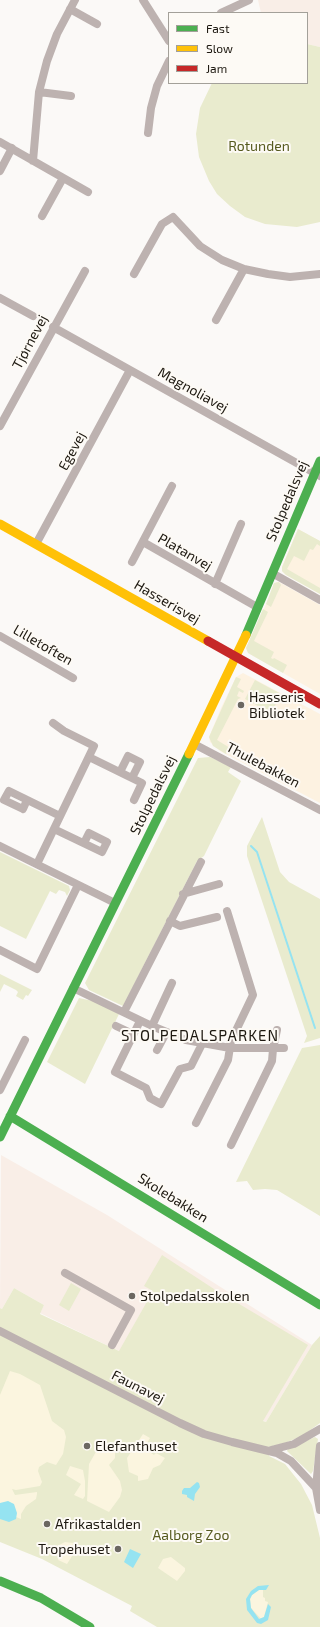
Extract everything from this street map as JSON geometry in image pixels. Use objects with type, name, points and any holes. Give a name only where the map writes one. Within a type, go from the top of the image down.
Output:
[{"type":"street","points":[[33,161],[39,92],[47,61],[75,0]]},
{"type":"street","points":[[143,0],[168,39]]},
{"type":"street","points":[[223,12],[249,0]]},
{"type":"street","points":[[70,9],[97,24]]},
{"type":"street","points":[[148,133],[151,108],[162,75],[168,63]]},
{"type":"street","points":[[39,92],[71,96]]},
{"type":"street","points":[[0,142],[88,192]]},
{"type":"street","points":[[0,171],[12,148]]},
{"type":"street","points":[[42,216],[63,178]]},
{"type":"street","points":[[134,274],[162,224],[173,217],[200,246],[222,260],[244,269],[290,277],[320,274]]},
{"type":"street","points":[[216,320],[244,269]]},
{"type":"street","name":"Tjørnevej","points":[[0,426],[85,271]]},
{"type":"street","points":[[0,298],[33,316]]},
{"type":"street","name":"Magnoliavej","points":[[53,327],[317,474]]},
{"type":"street","name":"Egevej","points":[[36,544],[130,370]]},
{"type":"street","name":"Stolpedalsvej","points":[[0,1137],[236,658],[257,607],[317,474],[320,461]]},
{"type":"street","name":"Platanvej","points":[[132,562],[172,486]]},
{"type":"street","name":"Hasserisvej","points":[[0,524],[320,704]]},
{"type":"street","name":"Platanvej","points":[[215,584],[241,524]]},
{"type":"street","name":"Platanvej","points":[[143,542],[257,607]]},
{"type":"street","points":[[272,573],[320,600]]},
{"type":"street","name":"Lilletoften","points":[[0,636],[73,678]]},
{"type":"street","points":[[37,864],[94,746],[64,731],[53,723]]},
{"type":"street","name":"Thulebakken","points":[[194,744],[320,810]]},
{"type":"street","points":[[120,772],[128,756],[140,762],[132,778]]},
{"type":"street","points":[[88,757],[142,783],[134,800]]},
{"type":"street","points":[[27,800],[60,816]]},
{"type":"street","points":[[54,829],[84,844]]},
{"type":"street","points":[[0,846],[115,903]]},
{"type":"street","points":[[124,1012],[183,894],[201,862]]},
{"type":"street","points":[[183,894],[219,884]]},
{"type":"street","points":[[0,950],[37,969],[78,885]]},
{"type":"street","points":[[196,1123],[228,1060],[230,1041],[253,995],[227,911]]},
{"type":"street","points":[[170,921],[180,926],[216,916]]},
{"type":"street","points":[[152,1026],[172,983]]},
{"type":"street","points":[[73,988],[166,1033],[202,1044],[230,1048],[284,1048]]},
{"type":"street","points":[[140,1020],[115,1072],[146,1088],[150,1098],[161,1104],[180,1069],[191,1066],[202,1044]]},
{"type":"street","points":[[116,1026],[133,1034]]},
{"type":"street","points":[[231,1145],[272,1060],[277,1030]]},
{"type":"street","points":[[157,1050],[166,1033]]},
{"type":"street","points":[[0,1090],[25,1040]]},
{"type":"street","name":"Skolebakken","points":[[10,1116],[320,1305]]},
{"type":"street","points":[[66,1273],[131,1310],[112,1346]]},
{"type":"street","name":"Faunavej","points":[[0,1331],[180,1424],[204,1434],[270,1450],[291,1461],[316,1488]]},
{"type":"street","name":"Faunavej","points":[[270,1450],[294,1444],[320,1429]]},
{"type":"street","points":[[320,1446],[316,1488],[320,1510]]},
{"type":"street","points":[[0,1581],[41,1598],[90,1627]]},
{"type":"shaded area","points":[[258,0],[320,0],[320,47],[308,44],[308,12],[261,12]]},
{"type":"shaded area","points":[[298,529],[320,541],[320,594],[286,575],[282,571],[282,567]]},
{"type":"shaded area","points":[[276,582],[279,582],[320,605],[320,694],[248,653],[246,648]]},
{"type":"shaded area","points":[[243,673],[320,714],[320,803],[220,751],[210,742],[209,737],[221,708],[236,677]]},
{"type":"shaded area","name":"Stolpedalsskolen","points":[[1,1155],[107,1215],[312,1345],[266,1422],[40,1313],[44,1305],[14,1288],[2,1309],[0,1308]]},
{"type":"green space","name":"Rotunden","points":[[308,44],[320,47],[320,222],[297,227],[265,224],[245,217],[217,194],[209,181],[199,157],[196,134],[200,108],[212,84],[308,84]]},
{"type":"green space","points":[[298,529],[320,541],[320,546],[317,544],[313,550],[310,549],[304,561],[294,556],[287,569],[320,588],[320,594],[286,575],[282,571],[282,567]]},
{"type":"green space","points":[[279,582],[281,585],[271,607],[266,604],[274,583]]},
{"type":"green space","points":[[263,609],[268,612],[254,641],[274,652],[271,658],[274,658],[287,665],[283,673],[248,653],[246,648]]},
{"type":"green space","points":[[236,677],[241,679],[237,687],[244,691],[243,693],[239,691],[237,696],[241,698],[238,699],[217,740],[230,748],[226,754],[213,746],[209,737]]},
{"type":"green space","points":[[255,680],[281,694],[271,713],[245,699]]},
{"type":"green space","points":[[210,757],[231,767],[228,772],[241,781],[204,856],[197,861],[123,1006],[89,990],[85,983],[198,758]]},
{"type":"green space","points":[[262,817],[280,872],[289,882],[320,899],[320,1038],[304,1043],[307,1036],[247,856],[247,846]]},
{"type":"green space","points":[[0,852],[69,886],[70,890],[67,896],[65,892],[59,890],[56,894],[50,891],[26,939],[0,926]]},
{"type":"green space","points":[[0,974],[32,990],[23,1000],[16,996],[18,992],[16,990],[4,984],[0,992]]},
{"type":"green space","points":[[79,998],[93,1001],[119,1014],[85,1084],[47,1062]]},
{"type":"green space","points":[[320,1045],[320,1216],[277,1190],[253,1190],[247,1181],[236,1182],[302,1048]]},
{"type":"green space","name":"Aalborg Zoo","points":[[162,1255],[214,1289],[308,1345],[263,1421],[266,1422],[312,1345],[320,1336],[320,1423],[302,1436],[285,1443],[268,1447],[269,1456],[285,1464],[301,1484],[312,1505],[320,1538],[320,1627],[157,1627],[130,1611],[132,1606],[42,1559],[0,1542],[0,1308],[2,1309],[14,1288],[44,1305],[40,1314],[119,1351],[153,1291],[144,1286]]},
{"type":"green space","points":[[71,1283],[81,1289],[69,1311],[59,1305]]},
{"type":"green space","points":[[315,1437],[318,1439],[313,1471],[311,1474],[287,1451],[288,1449]]},
{"type":"sand","points":[[10,1371],[20,1374],[40,1385],[52,1421],[64,1430],[66,1437],[63,1454],[56,1465],[47,1462],[39,1467],[38,1471],[42,1482],[40,1486],[16,1490],[12,1489],[15,1495],[37,1492],[36,1499],[26,1506],[21,1514],[21,1519],[16,1517],[9,1508],[0,1512],[0,1395]]},
{"type":"sand","points":[[143,1434],[150,1438],[144,1448],[154,1455],[156,1453],[165,1458],[160,1465],[153,1468],[148,1479],[138,1481],[138,1476],[129,1472],[127,1458]]},
{"type":"sand","points":[[101,1443],[110,1443],[115,1449],[115,1458],[109,1465],[120,1481],[122,1490],[120,1497],[109,1512],[87,1501],[89,1464]]},
{"type":"sand","points":[[70,1466],[83,1470],[85,1496],[83,1499],[74,1495],[81,1484],[66,1475]]},
{"type":"sand","points":[[65,1542],[73,1543],[72,1547],[76,1550],[67,1564],[58,1560],[63,1549],[57,1546]]},
{"type":"sand","points":[[171,1557],[185,1568],[185,1571],[177,1581],[158,1568],[163,1559]]},
{"type":"sand","points":[[259,1590],[263,1590],[263,1597],[265,1598],[265,1601],[268,1602],[264,1617],[261,1619],[251,1608],[250,1599],[252,1595]]},
{"type":"water","points":[[197,1482],[199,1483],[200,1487],[195,1494],[194,1501],[187,1497],[187,1495],[182,1494],[182,1491],[184,1488],[190,1488]]},
{"type":"water","points":[[8,1501],[14,1504],[17,1513],[16,1519],[9,1522],[0,1519],[0,1503]]},
{"type":"water","points":[[130,1549],[141,1554],[133,1568],[124,1562]]},
{"type":"water","points":[[269,1585],[266,1590],[259,1590],[252,1595],[250,1599],[251,1608],[259,1619],[264,1617],[268,1604],[271,1607],[268,1620],[261,1624],[257,1623],[247,1610],[246,1599],[251,1591],[258,1586]]},
{"type":"waterway","points":[[251,846],[257,852],[315,1028]]},
{"type":"traffic: fast","points":[[246,635],[320,461]]},
{"type":"traffic: fast","points":[[0,1137],[189,754]]},
{"type":"traffic: fast","points":[[10,1116],[320,1305]]},
{"type":"traffic: fast","points":[[0,1581],[41,1598],[90,1627]]},
{"type":"traffic: slow","points":[[0,524],[208,641]]},
{"type":"traffic: slow","points":[[189,754],[246,635]]},
{"type":"traffic: jam","points":[[208,641],[320,704]]},
{"type":"place","name":"Hasseris Bibliotek","points":[[241,705]]},
{"type":"place","name":"Stolpedalsskolen","points":[[132,1296]]},
{"type":"place","name":"Elefanthuset","points":[[87,1446]]},
{"type":"place","name":"Afrikastalden","points":[[47,1524]]},
{"type":"place","name":"Tropehuset","points":[[118,1549]]},
{"type":"district","name":"STOLPEDALSPARKEN","points":[[200,1036]]}]
